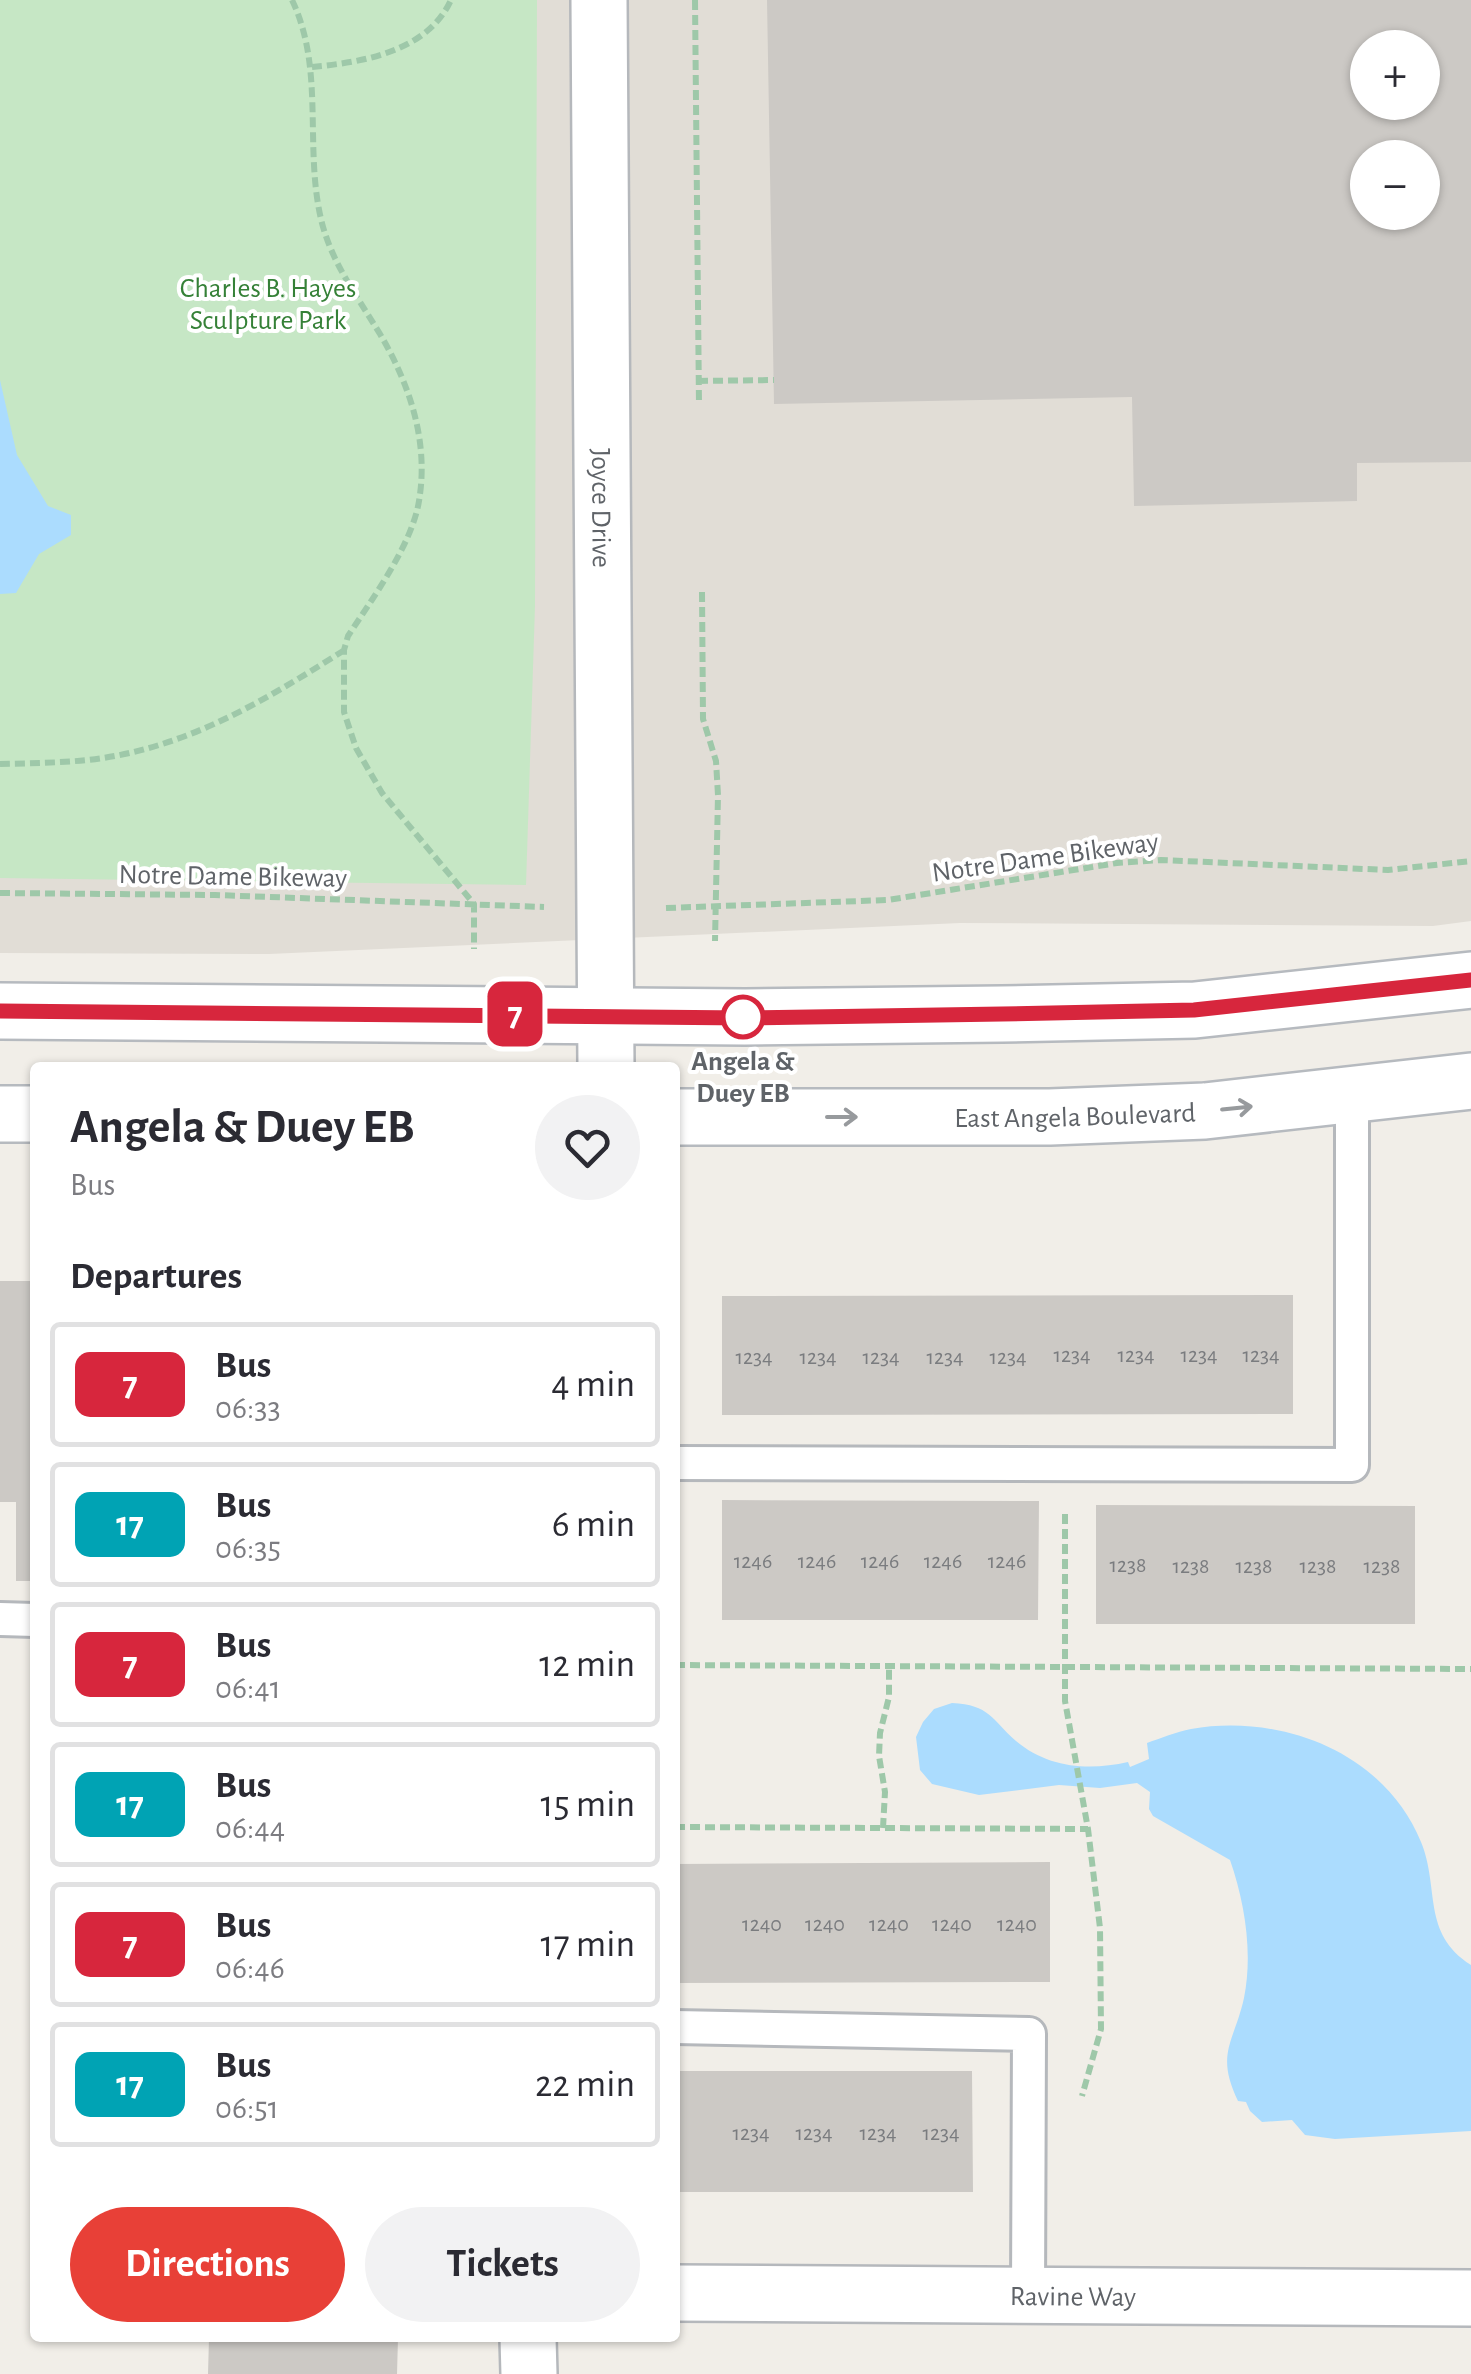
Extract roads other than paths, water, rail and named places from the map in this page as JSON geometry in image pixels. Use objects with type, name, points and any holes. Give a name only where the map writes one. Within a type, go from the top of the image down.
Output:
[{"type":"main road","name":"Joyce Drive","points":[[599,0],[606,1062]]},
{"type":"main road","points":[[0,1011],[746,1018],[1194,1010],[1471,980]]},
{"type":"main road","name":"East Angela Boulevard","points":[[680,1116],[1069,1116],[1205,1111],[1471,1081]]},
{"type":"main road","points":[[0,1114],[30,1114]]},
{"type":"main road","name":"Ravine Way","points":[[680,2293],[1471,2298]]},
{"type":"main road","points":[[528,2342],[529,2374]]},
{"type":"lane","points":[[680,1462],[1352,1465],[1352,1096]]},
{"type":"lane","points":[[0,1619],[30,1620]]},
{"type":"lane","points":[[680,2027],[1029,2034],[1028,2296]]},
{"type":"water","points":[[0,380],[17,455],[48,506],[71,515],[71,535],[39,554],[16,593],[0,594]]},
{"type":"water","points":[[952,1703],[982,1710],[1028,1750],[1069,1765],[1128,1762],[1130,1767],[1149,1759],[1147,1743],[1174,1733],[1226,1726],[1260,1727],[1327,1746],[1383,1785],[1405,1811],[1421,1842],[1434,1909],[1445,1939],[1471,1965],[1471,2131],[1335,2139],[1305,2135],[1292,2120],[1262,2122],[1246,2102],[1238,2101],[1228,2071],[1229,2048],[1244,1998],[1248,1964],[1240,1893],[1230,1860],[1153,1816],[1149,1809],[1150,1792],[1137,1783],[1100,1788],[1059,1785],[979,1795],[932,1784],[920,1770],[916,1737],[934,1709]]},
{"type":"place","name":"Angela & Duey EB","points":[[743,1017]]},
{"type":"park label","name":"Charles B. Hayes Sculpture Park","points":[[268,303]]}]
